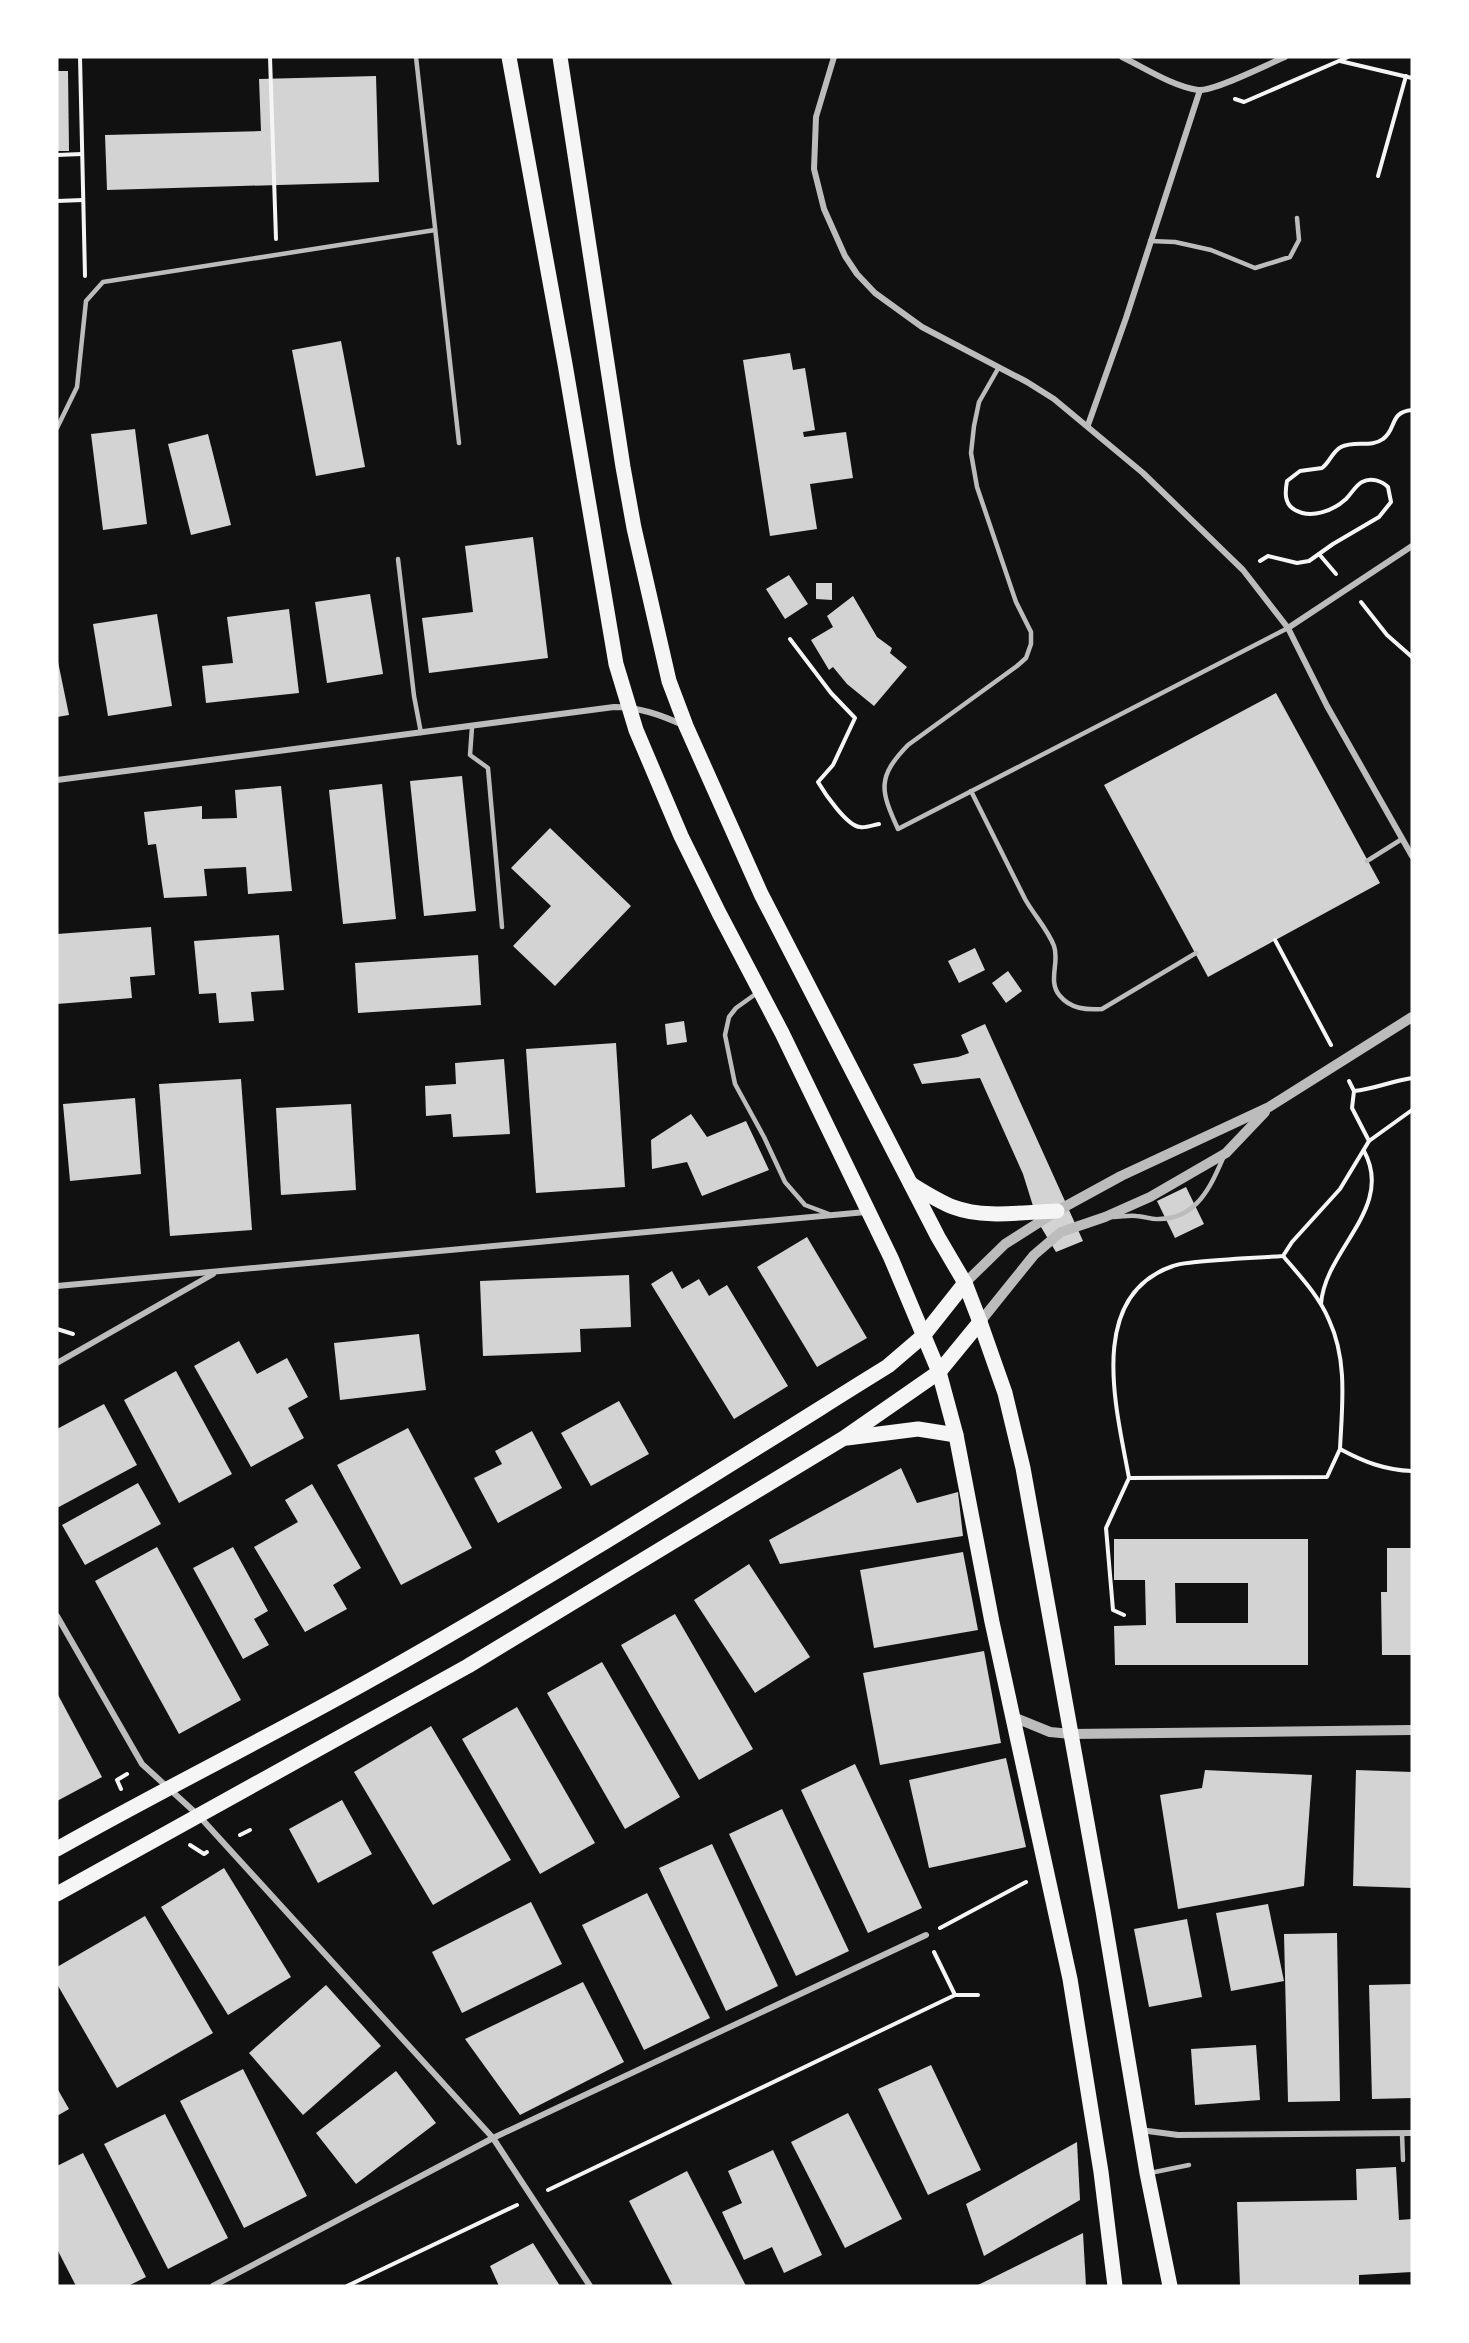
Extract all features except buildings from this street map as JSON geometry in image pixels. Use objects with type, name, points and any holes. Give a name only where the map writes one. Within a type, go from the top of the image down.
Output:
[{"type":"main road","points":[[509,57],[565,364],[616,664],[628,707],[681,836],[782,1033],[891,1258],[939,1372],[956,1435],[992,1622],[1070,1979],[1101,2172],[1115,2286]]},
{"type":"main road","points":[[560,57],[634,528],[669,681],[686,726],[761,894],[911,1184],[965,1283],[1005,1393],[1017,1439],[1147,2173],[1170,2286]]},
{"type":"main road","points":[[911,1184],[940,1202],[972,1212],[995,1214],[1057,1211]]},
{"type":"main road","points":[[57,1849],[129,1808],[365,1683],[614,1536],[888,1366],[923,1336],[965,1283]]},
{"type":"main road","points":[[57,1894],[468,1666],[844,1438],[939,1372],[980,1322]]},
{"type":"main road","points":[[844,1438],[918,1429],[956,1435]]},
{"type":"street","points":[[834,57],[816,117],[814,169],[824,209],[845,256],[857,274],[875,293],[922,327],[1054,399],[1088,425],[1183,511],[1244,572],[1288,628],[1327,706],[1412,856]]},
{"type":"street","points":[[1122,57],[1178,84],[1200,90],[1216,86],[1285,57]]},
{"type":"street","points":[[1088,425],[1200,90]]},
{"type":"street","points":[[1288,628],[1412,546]]},
{"type":"street","points":[[57,780],[628,707],[659,715],[686,726]]},
{"type":"street","points":[[965,1283],[1005,1244],[1057,1211],[1121,1176],[1269,1107],[1412,1017]]},
{"type":"street","points":[[980,1322],[1034,1255],[1061,1232],[1104,1218],[1150,1197],[1226,1153],[1269,1107]]},
{"type":"street","points":[[57,1286],[867,1212]]},
{"type":"street","points":[[57,1363],[216,1272]]},
{"type":"street","points":[[57,1616],[142,1764],[199,1816],[493,2138],[591,2286]]},
{"type":"street","points":[[1013,1717],[1050,1732],[1071,1734],[1412,1730]]},
{"type":"street","points":[[213,2286],[493,2138],[926,1935]]},
{"type":"street","points":[[1140,2130],[1178,2134],[1412,2133]]},
{"type":"lane","points":[[416,57],[459,442]]},
{"type":"lane","points":[[1150,242],[1175,242],[1211,250],[1255,268],[1290,257],[1299,240],[1297,218]]},
{"type":"lane","points":[[57,428],[77,387],[86,301],[103,282],[435,230]]},
{"type":"lane","points":[[999,367],[979,402],[971,453],[977,487],[1016,602],[1031,632],[1031,644],[1026,658],[908,745],[896,757],[884,781],[889,807],[898,829],[1288,628]]},
{"type":"lane","points":[[398,559],[414,696],[421,733]]},
{"type":"lane","points":[[472,727],[470,755],[488,768],[502,927]]},
{"type":"lane","points":[[970,791],[1027,901],[1054,946],[1056,955],[1054,985],[1060,996],[1073,1006],[1085,1010],[1102,1009],[1196,953]]},
{"type":"lane","points":[[1367,861],[1402,839]]},
{"type":"lane","points":[[759,992],[736,1008],[729,1017],[725,1035],[735,1084],[785,1182],[805,1205],[829,1214]]},
{"type":"lane","points":[[1104,1218],[1137,1216],[1157,1220],[1177,1218],[1200,1202],[1212,1185],[1226,1153]]},
{"type":"lane","points":[[1402,2133],[1403,2160]]},
{"type":"lane","points":[[1147,2173],[1189,2165]]},
{"type":"path","points":[[80,57],[86,301]]},
{"type":"path","points":[[270,57],[277,256]]},
{"type":"path","points":[[1339,61],[1412,78]]},
{"type":"path","points":[[1378,176],[1406,76]]},
{"type":"path","points":[[57,155],[82,154]]},
{"type":"path","points":[[57,201],[83,200]]},
{"type":"path","points":[[1244,572],[1268,556],[1297,563],[1309,561],[1379,517],[1390,502],[1388,487],[1382,482],[1372,480],[1362,482],[1344,501],[1311,515],[1291,508],[1287,502],[1287,481],[1293,474],[1300,471],[1322,468],[1340,447],[1347,444],[1375,443],[1384,439],[1394,419],[1400,413],[1412,410]]},
{"type":"path","points":[[1319,554],[1387,635],[1412,657]]},
{"type":"path","points":[[789,639],[831,693],[855,718],[833,765],[818,783],[853,826],[862,828],[894,820]]},
{"type":"path","points":[[1275,940],[1354,1091],[1352,1108],[1369,1141]]},
{"type":"path","points":[[1354,1091],[1373,1089],[1392,1081],[1412,1078]]},
{"type":"path","points":[[1283,1256],[1292,1242],[1340,1189],[1369,1141],[1412,1110]]},
{"type":"path","points":[[1321,1305],[1322,1290],[1329,1270],[1360,1223],[1373,1184],[1373,1172],[1364,1151]]},
{"type":"path","points":[[1129,1478],[1327,1477],[1340,1449],[1343,1374],[1334,1332],[1321,1305],[1283,1256]]},
{"type":"path","points":[[1124,1615],[1113,1610],[1106,1528],[1129,1478],[1113,1390],[1114,1338],[1125,1310],[1136,1290],[1153,1276],[1174,1265],[1223,1259],[1283,1256]]},
{"type":"path","points":[[1340,1449],[1362,1461],[1388,1469],[1412,1471]]},
{"type":"path","points":[[955,1995],[926,1935],[1048,1870]]},
{"type":"path","points":[[347,2286],[955,1995],[978,1995]]}]
